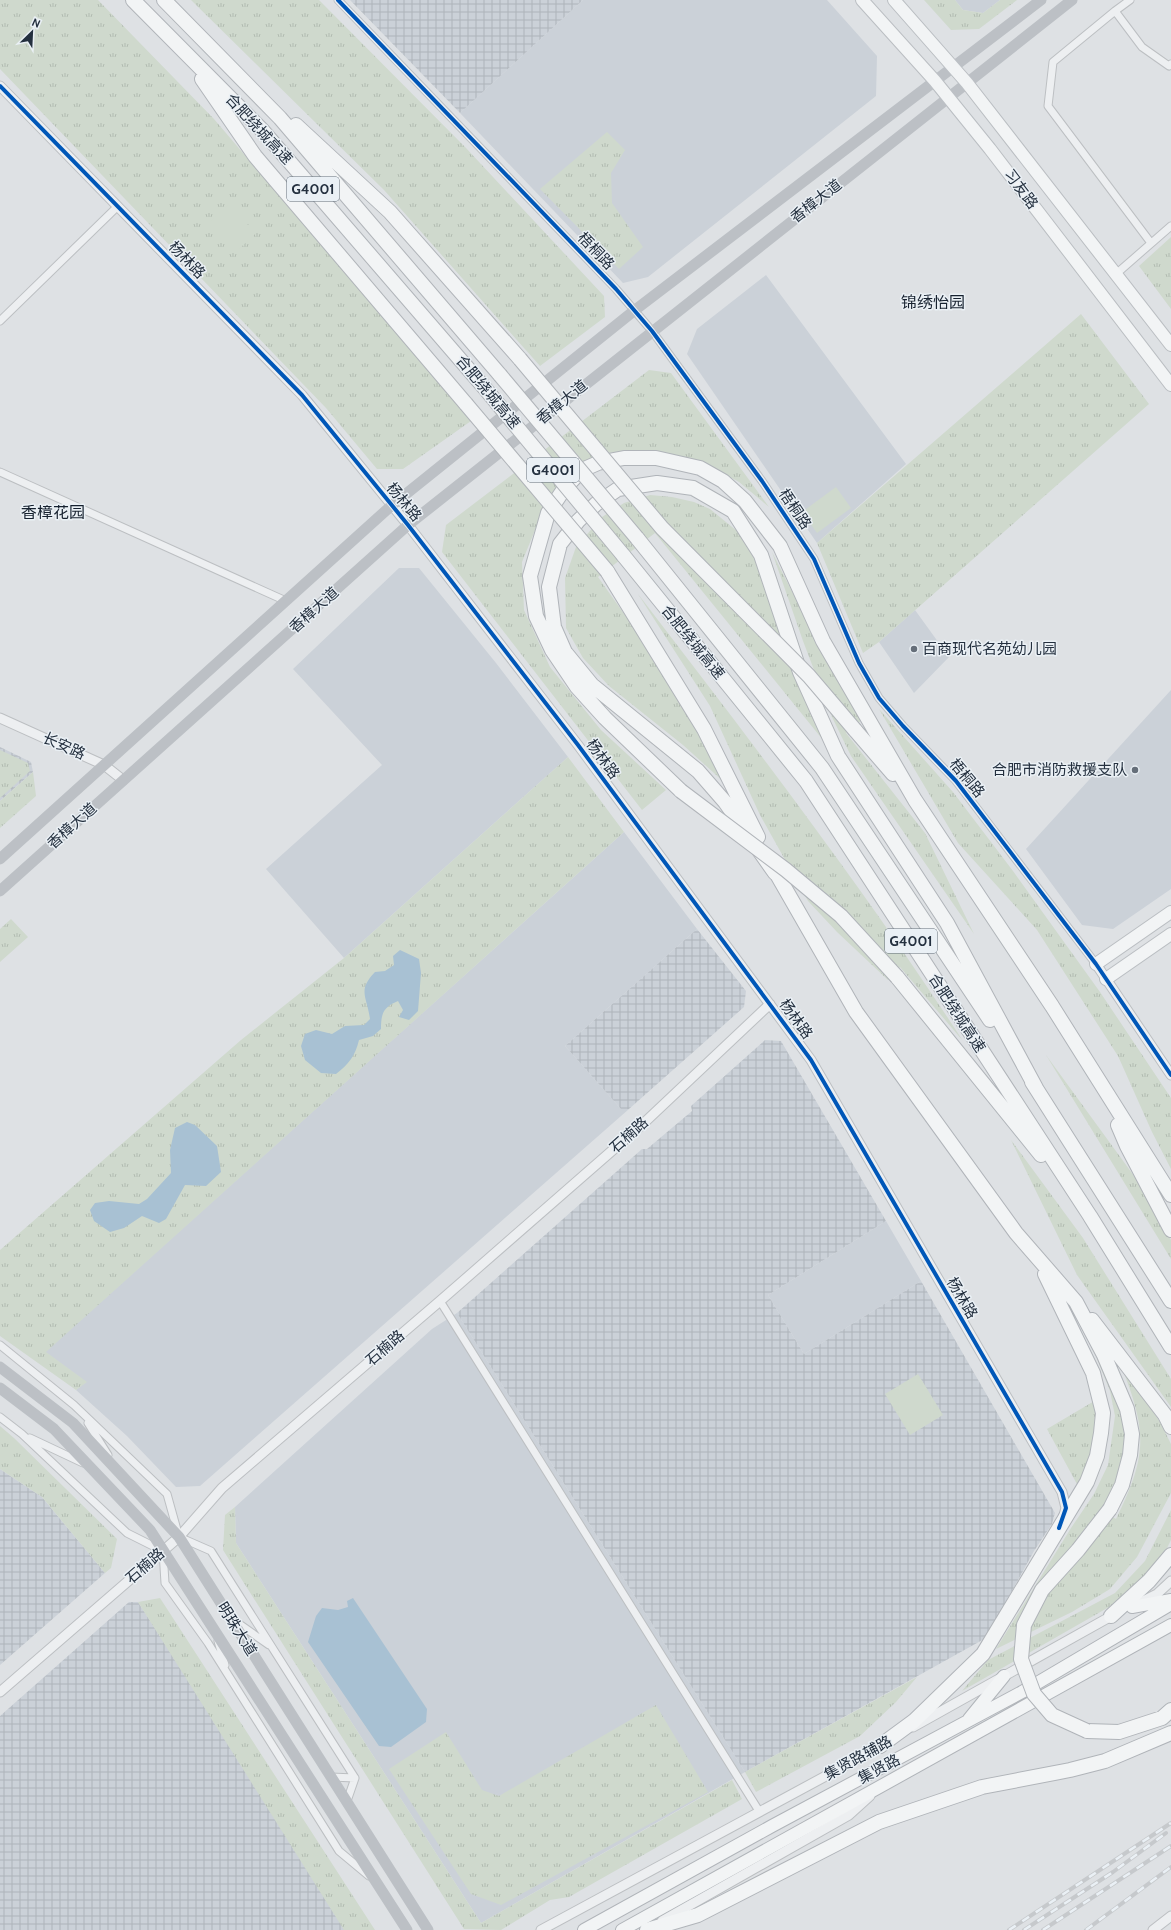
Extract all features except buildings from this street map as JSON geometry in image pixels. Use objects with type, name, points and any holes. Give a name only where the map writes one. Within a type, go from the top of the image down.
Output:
[{"type":"highway","name":"合肥绕城高速","points":[[133,0],[263,131],[483,386],[623,555],[806,781],[1090,1216],[1171,1347]]},
{"type":"highway","name":"合肥绕城高速","points":[[164,0],[280,118],[637,538],[822,768],[1036,1088],[1171,1301]]},
{"type":"highway","points":[[201,37],[390,212],[520,359],[662,528],[809,676],[916,800]]},
{"type":"highway","points":[[183,51],[255,156],[607,571],[704,729],[775,872],[856,1012],[1016,1233],[1104,1334],[1164,1415],[1171,1427]]},
{"type":"highway","points":[[1090,1216],[897,977],[840,916],[786,870],[681,791],[605,718],[578,687],[552,650],[536,616],[530,576],[548,513],[564,489],[582,470],[598,464],[624,458],[656,458],[700,468],[723,481],[745,501],[780,546],[824,640],[916,800],[1052,1006],[1104,1091],[1171,1195]]},
{"type":"highway","points":[[775,872],[725,802],[698,772],[592,685],[565,652],[554,627],[549,587],[560,544],[578,521],[596,504],[618,489],[657,483],[693,488],[732,511],[761,555],[800,672],[838,756],[947,923],[1036,1088]]},
{"type":"highway","points":[[1104,1091],[1127,1146],[1171,1230]]},
{"type":"highway","points":[[880,1746],[914,1721],[982,1654],[1060,1528],[1087,1482],[1092,1469],[1101,1433],[1103,1413],[1093,1374],[1036,1255]]},
{"type":"highway","points":[[1076,1302],[1104,1355],[1127,1409],[1132,1434],[1130,1455],[1122,1485],[1110,1509],[1078,1550],[1042,1590],[1024,1625],[1021,1659],[1034,1694],[1052,1715],[1087,1731],[1119,1732],[1162,1718],[1171,1710]]},
{"type":"highway","points":[[1111,1616],[1149,1581],[1171,1555]]},
{"type":"highway","points":[[647,1930],[698,1915],[879,1822],[982,1786],[1070,1770],[1106,1761],[1171,1734]]},
{"type":"main road","name":"习友路","points":[[862,0],[949,97],[1171,385]]},
{"type":"main road","name":"习友路","points":[[894,0],[967,82],[1171,345]]},
{"type":"main road","name":"香樟大道","points":[[0,858],[391,506],[635,310],[1041,0]]},
{"type":"main road","name":"香樟大道","points":[[0,891],[408,525],[1072,0]]},
{"type":"main road","points":[[1096,964],[1171,912]]},
{"type":"main road","points":[[1106,979],[1171,934]]},
{"type":"main road","name":"明珠大道","points":[[0,1367],[73,1423],[179,1537],[428,1930]]},
{"type":"main road","name":"明珠大道","points":[[0,1388],[54,1429],[150,1530],[407,1930]]},
{"type":"main road","points":[[1132,1606],[1171,1600]]},
{"type":"main road","name":"集贤路","points":[[584,1930],[772,1826],[1022,1692],[1171,1604]]},
{"type":"main road","name":"集贤路","points":[[625,1928],[1171,1625]]},
{"type":"main road","points":[[966,1723],[1004,1676]]},
{"type":"street","name":"梧桐路","points":[[338,0],[635,310],[652,331],[762,480],[814,559],[859,663],[879,698],[903,726],[956,781],[1096,964],[1171,1075]]},
{"type":"street","points":[[1130,0],[1053,62],[1048,106],[1151,243]]},
{"type":"street","points":[[1115,11],[1142,47],[1169,66],[1171,64]]},
{"type":"street","name":"杨林路","points":[[0,86],[302,395],[408,525],[578,745],[770,1004],[811,1060],[931,1268],[1003,1388],[1062,1492],[1066,1508],[1060,1528]]},
{"type":"street","points":[[0,321],[118,206]]},
{"type":"street","points":[[1116,274],[1171,226]]},
{"type":"street","points":[[0,472],[286,601]]},
{"type":"street","name":"长安路","points":[[0,718],[104,765],[124,780]]},
{"type":"street","name":"石楠路","points":[[0,1692],[179,1537],[222,1488],[440,1301],[646,1121],[770,1004]]},
{"type":"street","points":[[440,1301],[759,1811]]},
{"type":"street","points":[[0,1345],[82,1413],[167,1494],[179,1537],[211,1551],[355,1778]]},
{"type":"street","points":[[82,1413],[118,1472]]},
{"type":"street","points":[[0,1417],[22,1434],[127,1534],[163,1551],[165,1583],[229,1676],[339,1851],[376,1881]]},
{"type":"street","points":[[22,1434],[90,1467]]},
{"type":"street","name":"集贤路辅路","points":[[541,1930],[880,1746],[1111,1616],[1157,1594],[1171,1581]]},
{"type":"street","points":[[230,1617],[272,1648]]},
{"type":"street","points":[[214,1629],[229,1676]]},
{"type":"street","points":[[331,1777],[355,1778]]},
{"type":"street","points":[[347,1801],[355,1778]]},
{"type":"street","points":[[647,1930],[849,1815],[884,1785]]},
{"type":"street","points":[[1153,1930],[1171,1916]]},
{"type":"shaded area","points":[[350,0],[583,0],[460,113]]},
{"type":"shaded area","points":[[583,0],[827,0],[877,56],[876,96],[648,277],[623,283],[460,113]]},
{"type":"shaded area","points":[[955,0],[1000,0],[983,13],[963,10]]},
{"type":"shaded area","points":[[766,275],[906,464],[817,543],[687,354],[697,329]]},
{"type":"shaded area","points":[[399,568],[419,568],[496,663],[568,757],[344,958],[266,869],[382,765],[293,669]]},
{"type":"shaded area","name":"百商现代名苑幼儿园","points":[[915,610],[949,657],[914,693],[879,642]]},
{"type":"shaded area","name":"合肥市消防救援支队","points":[[1171,690],[1171,889],[1113,929],[1082,925],[1026,849]]},
{"type":"shaded area","points":[[0,747],[31,762],[33,772],[0,801]]},
{"type":"shaded area","points":[[624,832],[697,929],[565,1046],[621,1109],[629,1109],[200,1486],[176,1487],[127,1436],[76,1390],[86,1382],[45,1352]]},
{"type":"shaded area","points":[[697,929],[746,991],[744,1007],[629,1109],[621,1109],[565,1046]]},
{"type":"shaded area","points":[[765,1040],[781,1041],[886,1221],[768,1295],[804,1354],[921,1281],[1055,1513],[1052,1524],[1034,1551],[986,1638],[745,1772],[457,1313],[642,1149],[647,1149],[692,1111],[691,1106]]},
{"type":"shaded area","points":[[886,1221],[921,1281],[804,1354],[768,1295]]},
{"type":"shaded area","points":[[457,1313],[745,1772],[481,1923],[236,1543],[235,1507],[432,1329]]},
{"type":"shaded area","points":[[0,1469],[42,1497],[105,1573],[0,1665]]},
{"type":"shaded area","points":[[129,1602],[138,1602],[193,1686],[345,1930],[0,1930],[0,1716]]},
{"type":"green space","points":[[0,0],[98,0],[214,119],[471,421],[403,469],[377,469],[326,408],[0,69]]},
{"type":"green space","points":[[191,0],[319,0],[466,148],[604,296],[605,317],[540,366],[384,190]]},
{"type":"green space","points":[[924,0],[955,0],[963,10],[983,13],[1000,0],[1017,0],[979,29],[951,30]]},
{"type":"green space","points":[[607,132],[625,150],[611,173],[612,203],[643,247],[619,269],[540,189]]},
{"type":"green space","points":[[228,205],[256,233],[239,249],[211,221]]},
{"type":"green space","points":[[1171,237],[1171,309],[1139,266]]},
{"type":"green space","points":[[1081,314],[1149,404],[879,642],[863,653],[817,543]]},
{"type":"green space","points":[[649,370],[671,373],[769,507],[739,482],[699,460],[650,451],[603,453],[542,513],[522,562],[524,610],[550,667],[601,730],[666,790],[642,810],[442,552],[446,525]]},
{"type":"green space","points":[[836,487],[851,508],[817,533],[802,512]]},
{"type":"green space","points":[[650,495],[672,497],[694,502],[710,509],[737,531],[747,544],[759,566],[795,679],[823,740],[655,533],[598,577],[666,673],[725,783],[683,745],[609,686],[583,658],[566,628],[565,578],[576,547],[602,517],[624,503]]},
{"type":"green space","points":[[772,552],[813,633],[862,720],[846,733],[925,833],[974,934],[851,756],[832,717],[803,641]]},
{"type":"green space","points":[[638,594],[764,759],[846,870],[963,1041],[900,967],[888,980],[837,932],[808,901],[760,815],[710,706]]},
{"type":"green space","points":[[879,709],[953,792],[1013,871],[1100,992],[1171,1098],[1171,1169],[1152,1132],[1118,1056],[1037,930],[958,843]]},
{"type":"green space","points":[[0,750],[28,763],[30,771],[0,798]]},
{"type":"green space","points":[[568,757],[624,832],[46,1352],[87,1382],[76,1390],[0,1336],[0,1250],[241,1040],[344,958]]},
{"type":"green space","points":[[33,772],[36,796],[0,828],[0,801]]},
{"type":"green space","points":[[11,919],[28,937],[0,962],[0,929]]},
{"type":"green space","points":[[1046,1055],[1145,1191],[1171,1240],[1171,1259]]},
{"type":"green space","points":[[1011,1140],[1083,1238],[1171,1379],[1171,1407],[1077,1275]]},
{"type":"green space","points":[[1093,1349],[1118,1393],[1127,1443],[1117,1489],[1103,1511],[1116,1519],[1134,1477],[1140,1443],[1136,1408],[1121,1365],[1160,1422],[1171,1444],[1171,1493],[1137,1557],[1110,1589],[1072,1612],[996,1649],[1071,1528],[1094,1494],[1108,1465],[1115,1416],[1110,1391]]},
{"type":"green space","points":[[918,1374],[943,1415],[910,1435],[885,1394]]},
{"type":"green space","points":[[1096,1400],[1097,1423],[1093,1444],[1078,1486],[1047,1429]]},
{"type":"green space","points":[[0,1426],[117,1539],[111,1568],[105,1573],[42,1497],[0,1469]]},
{"type":"green space","points":[[235,1507],[236,1543],[481,1923],[732,1780],[742,1799],[569,1897],[550,1900],[501,1930],[464,1929],[223,1550],[225,1515]]},
{"type":"green space","points":[[1171,1510],[1171,1540],[1161,1560],[1116,1603],[962,1691],[988,1660],[1115,1593],[1145,1561]]},
{"type":"green space","points":[[160,1598],[375,1930],[344,1930],[138,1602]]},
{"type":"green space","points":[[917,1677],[896,1702],[860,1736],[756,1792],[745,1772]]},
{"type":"green space","points":[[656,1705],[708,1792],[501,1905],[471,1894],[389,1769],[446,1732],[482,1790],[499,1796]]},
{"type":"water","points":[[400,950],[419,959],[421,973],[418,1011],[409,1020],[399,1017],[403,1010],[398,1001],[393,1003],[382,1015],[381,1029],[373,1036],[359,1040],[356,1051],[345,1067],[336,1074],[321,1073],[305,1060],[301,1046],[305,1034],[316,1030],[332,1034],[345,1026],[364,1025],[370,1019],[365,994],[366,984],[375,972],[385,971],[394,965],[393,956]]},
{"type":"water","points":[[187,1122],[195,1125],[217,1146],[221,1172],[206,1186],[185,1185],[166,1219],[159,1223],[142,1216],[124,1228],[110,1232],[94,1221],[90,1210],[95,1203],[109,1201],[139,1204],[147,1199],[171,1173],[170,1150],[175,1128]]},
{"type":"water","points":[[353,1598],[427,1709],[426,1722],[391,1747],[379,1746],[308,1642],[316,1616],[322,1608],[338,1610],[348,1607],[347,1601]]},
{"type":"railway","points":[[1009,1930],[1171,1823]]},
{"type":"railway","points":[[1024,1930],[1113,1872],[1166,1833]]},
{"type":"railway","points":[[1043,1930],[1171,1846]]},
{"type":"railway","points":[[1086,1930],[1171,1867]]},
{"type":"cycle path","points":[[338,0],[616,289],[652,331],[762,481],[814,559],[859,663],[879,698],[903,726],[956,781],[1096,964],[1171,1075]]},
{"type":"cycle path","points":[[0,86],[302,395],[408,525],[578,745],[811,1060],[1062,1492],[1066,1508],[1059,1528]]},
{"type":"place","name":"百商现代名苑幼儿园","points":[[914,649]]},
{"type":"place","name":"合肥市消防救援支队","points":[[1135,770]]},
{"type":"district","name":"锦绣怡园","points":[[933,302]]},
{"type":"district","name":"香樟花园","points":[[53,512]]}]
